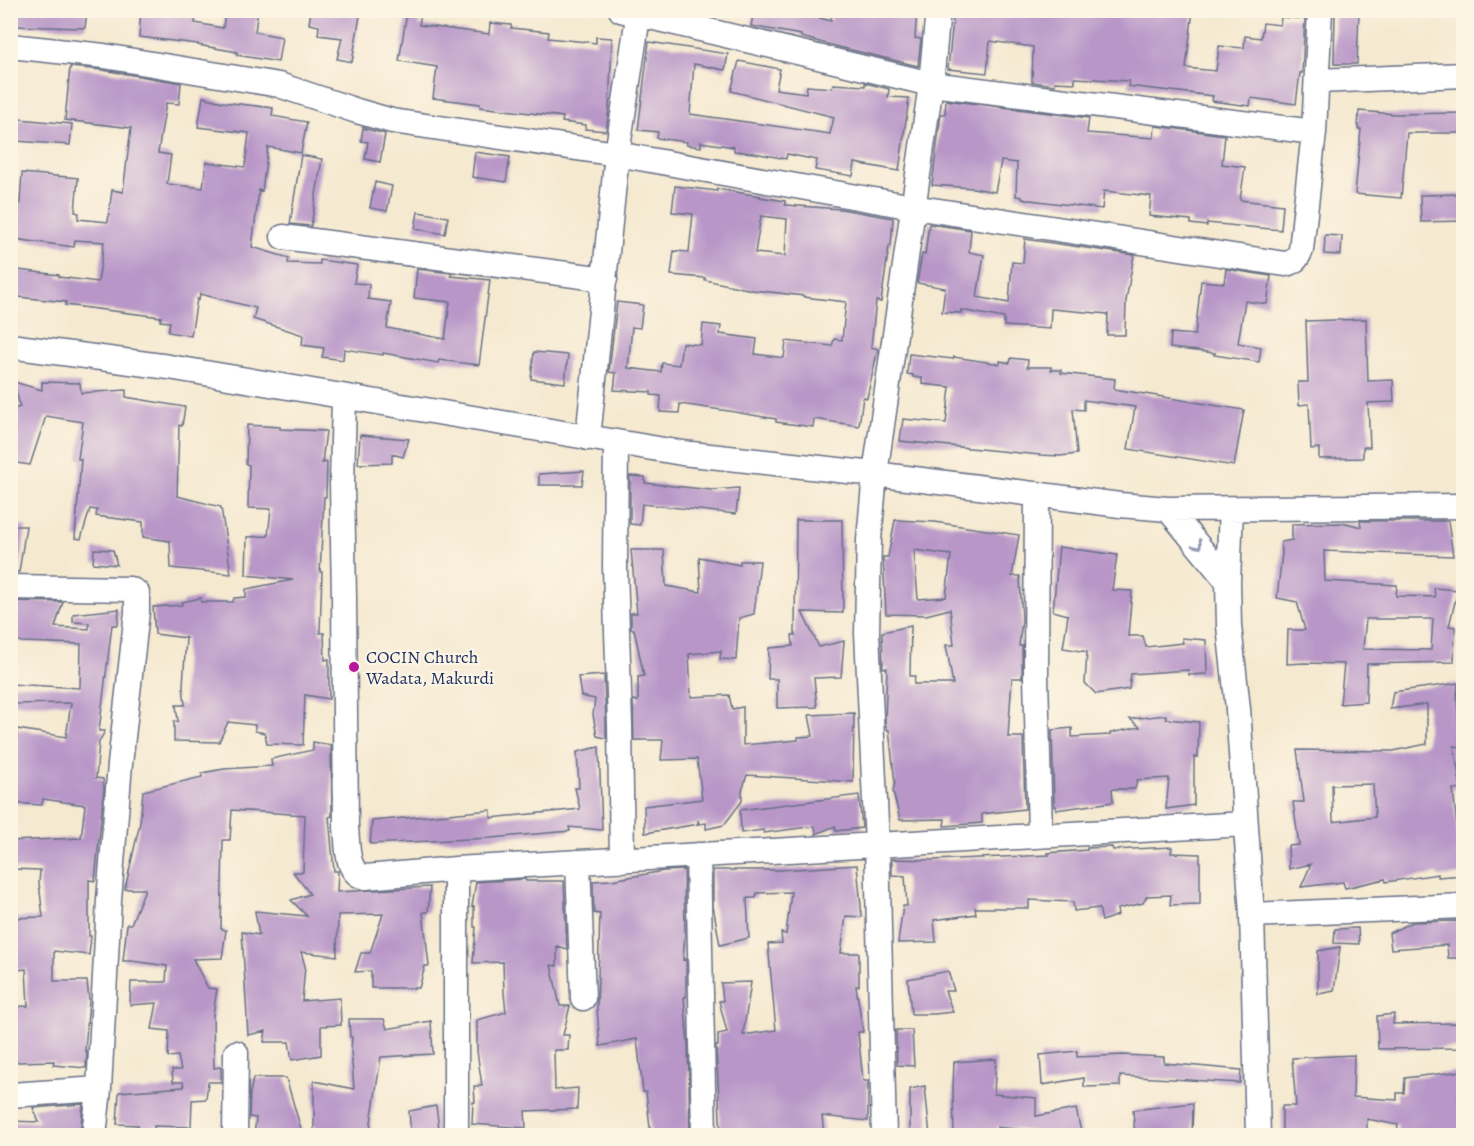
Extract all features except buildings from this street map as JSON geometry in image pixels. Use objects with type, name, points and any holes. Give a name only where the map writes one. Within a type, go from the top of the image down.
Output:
[{"type":"street","points":[[884,1136],[877,844],[867,633],[869,540],[875,474],[931,84],[938,10]]},
{"type":"street","points":[[10,46],[105,56],[268,82],[392,121],[618,154],[913,207],[1285,264],[1297,259],[1301,250],[1314,132],[1320,10]]},
{"type":"street","points":[[588,438],[633,12],[931,84],[1314,132]]},
{"type":"street","points":[[1317,81],[1464,75]]},
{"type":"street","points":[[283,237],[605,279]]},
{"type":"street","points":[[10,346],[169,367],[682,453],[875,474],[1120,505],[1168,509],[1464,506]]},
{"type":"street","points":[[344,397],[342,484],[346,827],[350,863],[354,872],[360,876],[366,878],[578,862],[1245,824]]},
{"type":"street","points":[[616,442],[615,568],[622,860]]},
{"type":"street","points":[[1037,494],[1036,675],[1040,835]]},
{"type":"street","points":[[1168,509],[1228,582]]},
{"type":"street","points":[[1231,509],[1229,626],[1238,710],[1252,915],[1258,1136]]},
{"type":"street","points":[[10,587],[130,589],[137,593],[109,900],[99,1089],[94,1136]]},
{"type":"street","points":[[698,855],[704,1136]]},
{"type":"street","points":[[578,862],[583,998]]},
{"type":"street","points":[[456,870],[456,1136]]},
{"type":"street","points":[[1252,915],[1464,906]]},
{"type":"street","points":[[235,1136],[236,1053]]},
{"type":"street","points":[[10,1095],[99,1089]]},
{"type":"place","name":"COCIN Church Wadata, Makurdi","points":[[354,667]]}]
